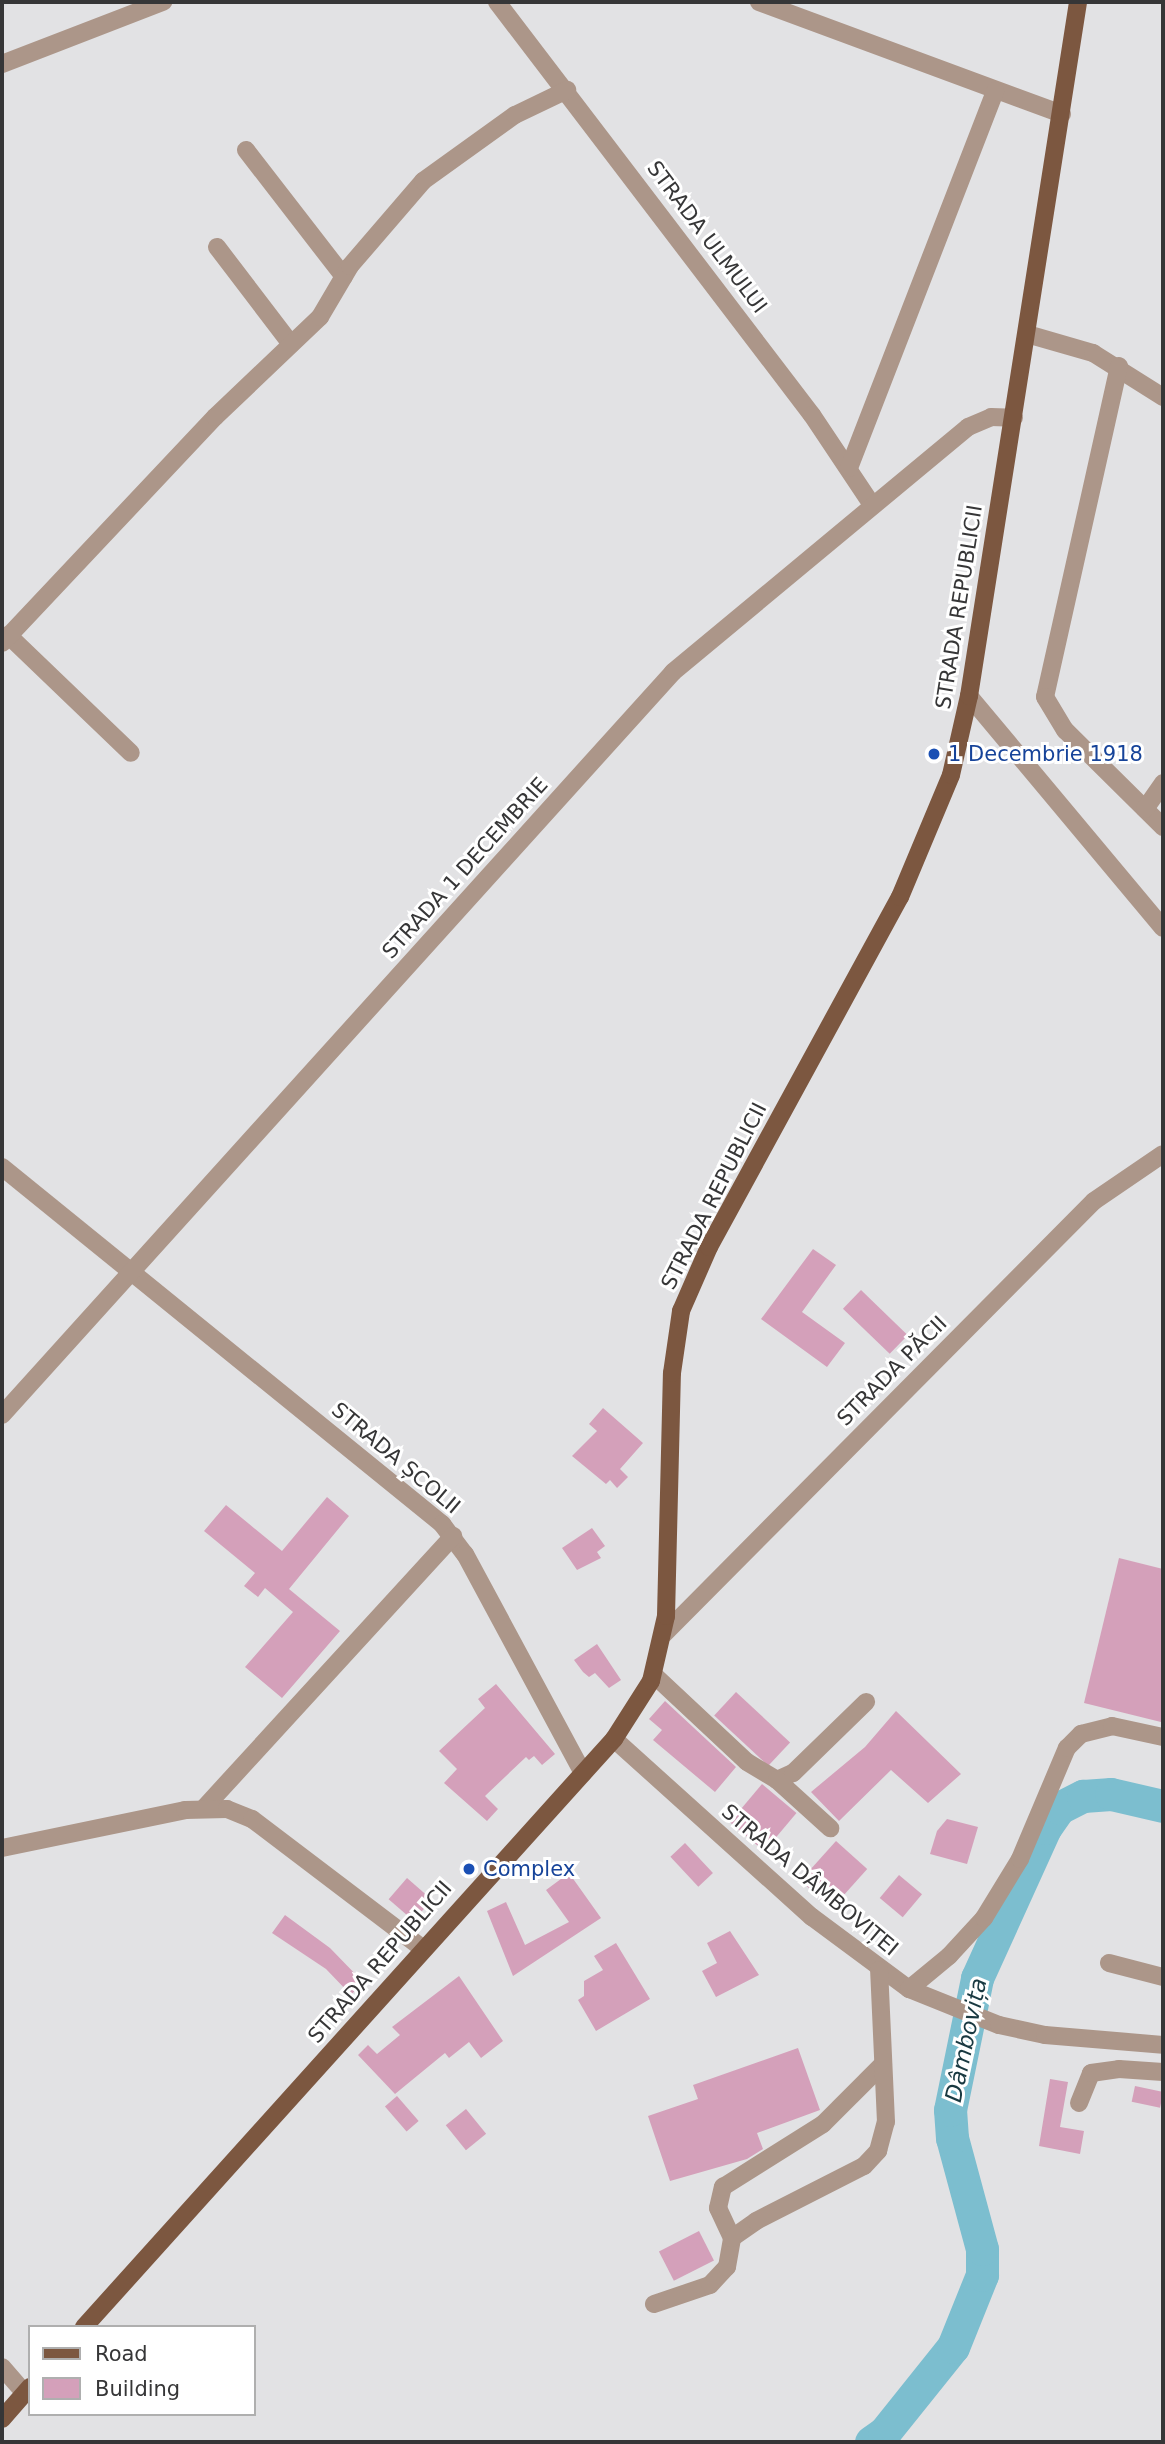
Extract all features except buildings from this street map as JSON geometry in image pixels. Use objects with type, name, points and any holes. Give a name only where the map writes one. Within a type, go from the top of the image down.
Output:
[{"type":"main road","name":"STRADA REPUBLICII","points":[[86,2325],[422,1948],[614,1739],[654,1675],[664,1634],[673,1353],[681,1311],[709,1247],[900,897],[942,804],[969,696],[1079,2]]},
{"type":"main road","points":[[2,2419],[27,2390]]},
{"type":"street","points":[[2,64],[163,2]]},
{"type":"street","name":"STRADA ULMULUI","points":[[497,2],[567,90],[849,468],[872,505]]},
{"type":"street","points":[[759,2],[1062,114]]},
{"type":"street","points":[[131,753],[5,639],[215,417],[320,317],[344,277],[390,214],[423,181],[515,115],[567,90]]},
{"type":"street","points":[[849,468],[995,91]]},
{"type":"street","points":[[246,150],[344,277]]},
{"type":"street","points":[[217,247],[292,344]]},
{"type":"street","points":[[1027,334],[1093,353],[1119,366],[1163,397]]},
{"type":"street","points":[[1119,366],[1045,697],[1065,730],[1163,827]]},
{"type":"street","name":"STRADA 1 DECEMBRIE","points":[[2,1415],[673,672],[977,421],[1014,418]]},
{"type":"street","points":[[969,696],[1163,928]]},
{"type":"street","points":[[1145,809],[1163,783]]},
{"type":"street","name":"STRADA PĂCII","points":[[664,1634],[1094,1202],[1163,1154]]},
{"type":"street","name":"STRADA ȘCOLII","points":[[2,1167],[428,1510],[453,1536],[583,1773]]},
{"type":"street","points":[[204,1808],[453,1536]]},
{"type":"street","points":[[654,1675],[747,1762],[778,1780],[830,1828]]},
{"type":"street","points":[[778,1780],[793,1773],[866,1702]]},
{"type":"street","points":[[911,1990],[949,1956],[984,1918],[1020,1859],[1067,1748],[1081,1734],[1105,1727],[1163,1737]]},
{"type":"street","name":"STRADA DÂMBOVIȚEI","points":[[614,1739],[812,1917],[879,1970],[911,1990],[999,2025],[1045,2035],[1163,2045]]},
{"type":"street","points":[[2,1848],[204,1808],[227,1809],[252,1819],[422,1948]]},
{"type":"street","points":[[1109,1963],[1163,1976]]},
{"type":"street","points":[[732,2238],[755,2221],[872,2159],[885,2132],[879,1970]]},
{"type":"street","points":[[654,2304],[717,2280],[730,2260],[732,2238],[718,2208],[723,2188],[823,2124],[883,2064]]},
{"type":"street","points":[[1079,2103],[1091,2073],[1119,2069],[1163,2072]]},
{"type":"street","points":[[2,2367],[27,2390]]},
{"type":"waterway","name":"Dâmbovița","points":[[871,2442],[884,2433],[953,2347],[982,2275],[982,2249],[952,2138],[950,2110],[977,1978],[1045,1828],[1059,1808],[1083,1796],[1111,1794],[1163,1806]]},
{"type":"place","name":"1 Decembrie 1918","points":[[934,754]]},
{"type":"place","name":"Complex","points":[[469,1869]]}]
